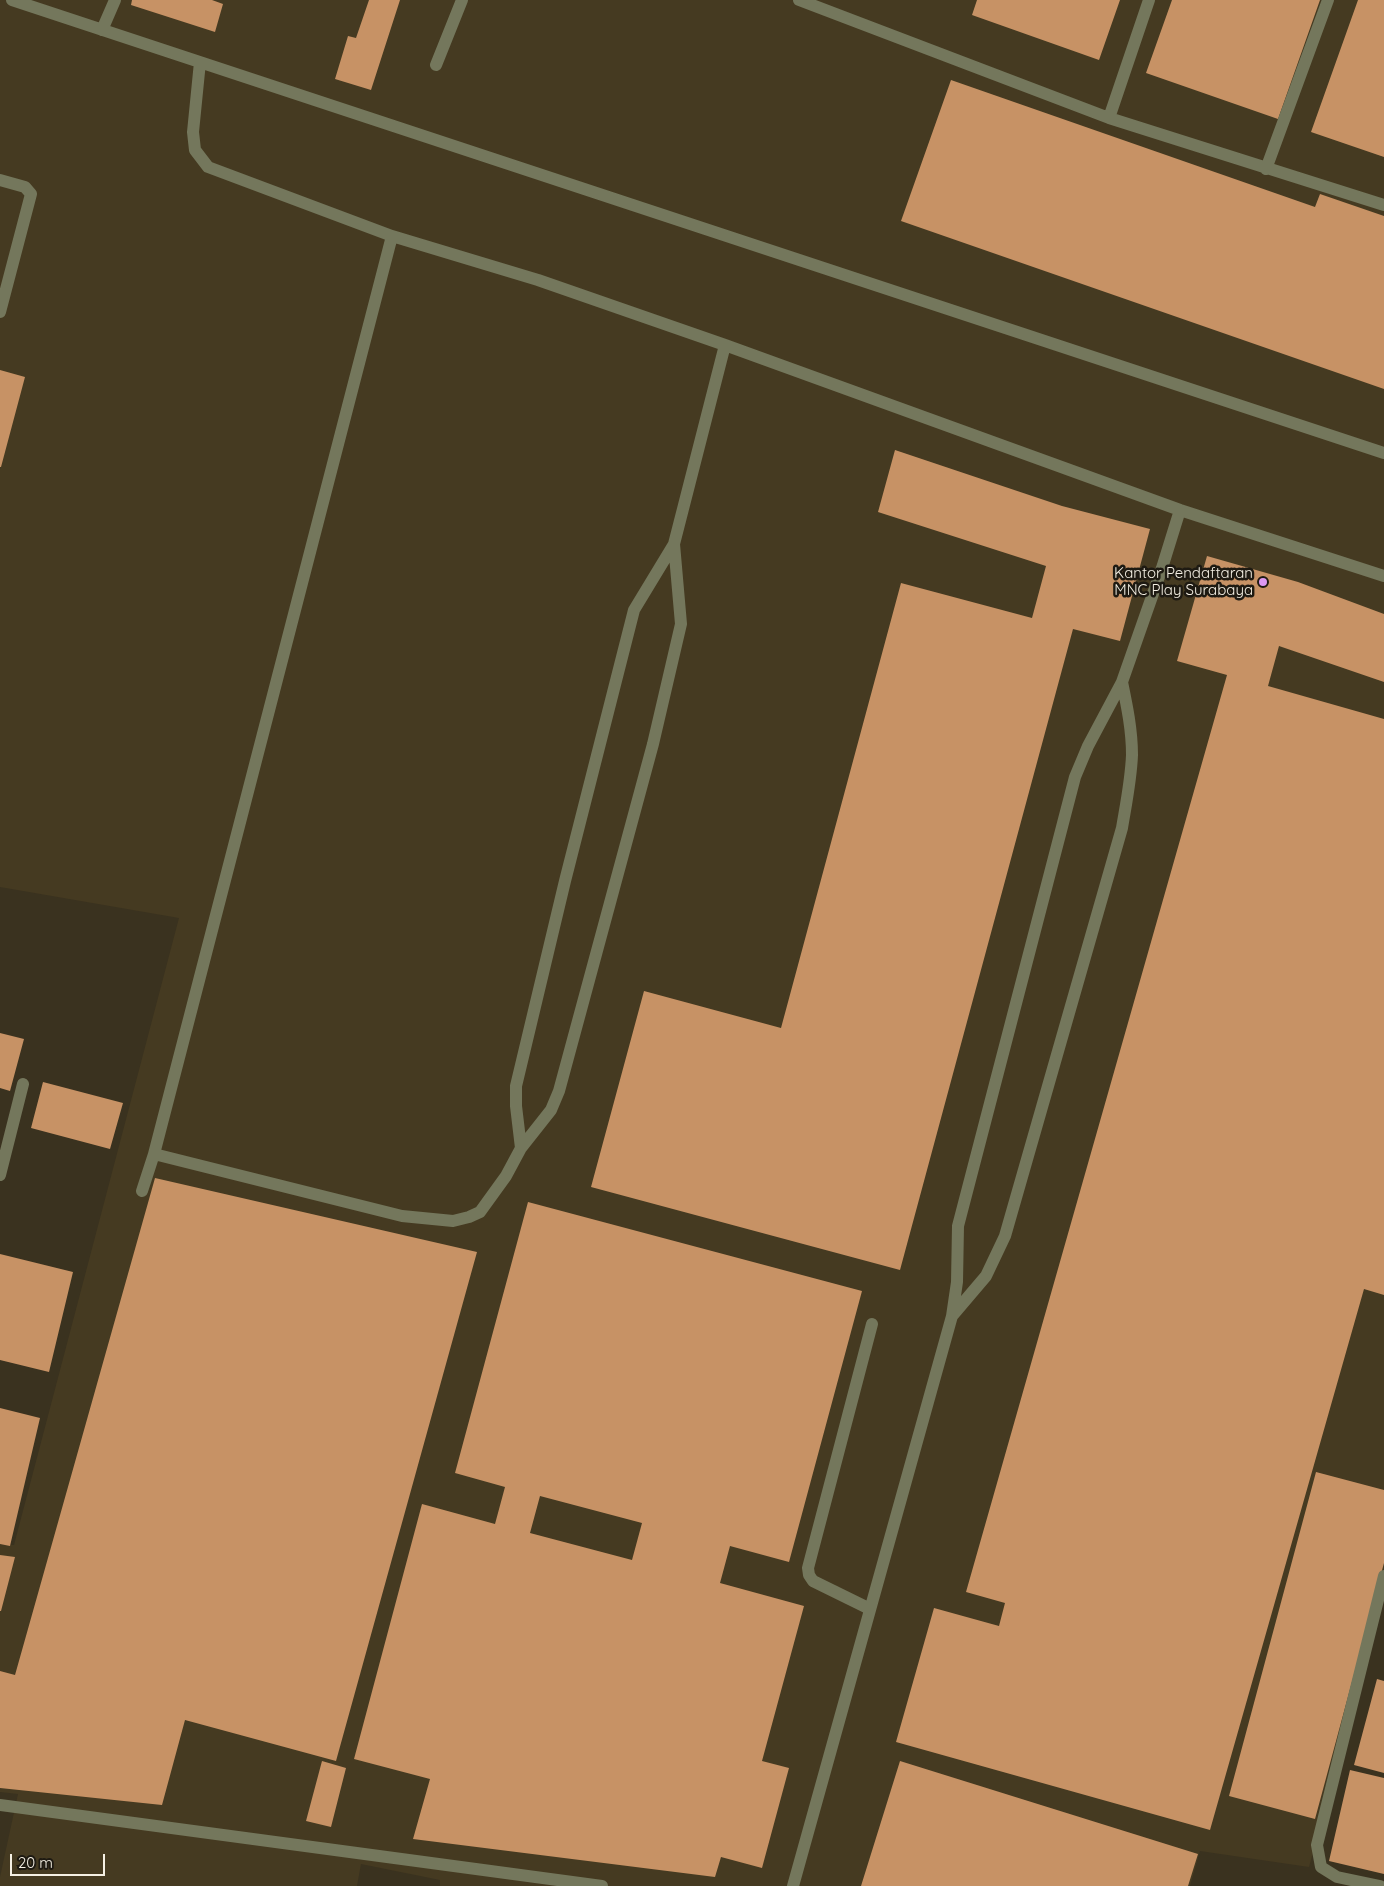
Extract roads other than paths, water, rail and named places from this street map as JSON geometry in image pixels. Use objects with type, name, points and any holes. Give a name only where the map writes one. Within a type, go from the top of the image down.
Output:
[{"type":"street","points":[[12,0],[1384,453]]},
{"type":"street","points":[[102,30],[115,0]]},
{"type":"street","points":[[436,65],[462,0]]},
{"type":"street","points":[[799,0],[1109,118],[1384,205]]},
{"type":"street","points":[[1109,118],[1149,0]]},
{"type":"street","points":[[1266,169],[1328,0]]},
{"type":"street","points":[[200,62],[192,132],[195,150],[208,167],[392,236],[538,280],[725,345],[1180,510],[1384,576]]},
{"type":"street","points":[[0,180],[25,187],[31,194],[0,312]]},
{"type":"street","points":[[142,1191],[154,1154],[392,236]]},
{"type":"street","points":[[522,1148],[516,1106],[516,1086],[603,730],[634,610],[674,544],[725,345]]},
{"type":"street","points":[[793,1886],[952,1316],[957,1282],[958,1226],[1076,777],[1088,746],[1122,682],[1180,510]]},
{"type":"street","points":[[154,1154],[402,1216],[453,1221],[480,1212],[506,1176],[522,1148],[552,1110],[559,1091],[653,744],[681,624],[674,544]]},
{"type":"street","points":[[952,1316],[986,1276],[1005,1236],[1122,828],[1130,786],[1132,753],[1130,718],[1122,682]]},
{"type":"street","points":[[0,1175],[23,1084]]},
{"type":"street","points":[[870,1609],[813,1581],[809,1575],[808,1568],[872,1324]]},
{"type":"street","points":[[1380,1886],[1337,1877],[1320,1867],[1317,1845],[1384,1576]]},
{"type":"street","points":[[0,1804],[602,1886]]},
{"type":"place","name":"Kantor Pendaftaran MNC Play Surabaya","points":[[1263,582]]}]
